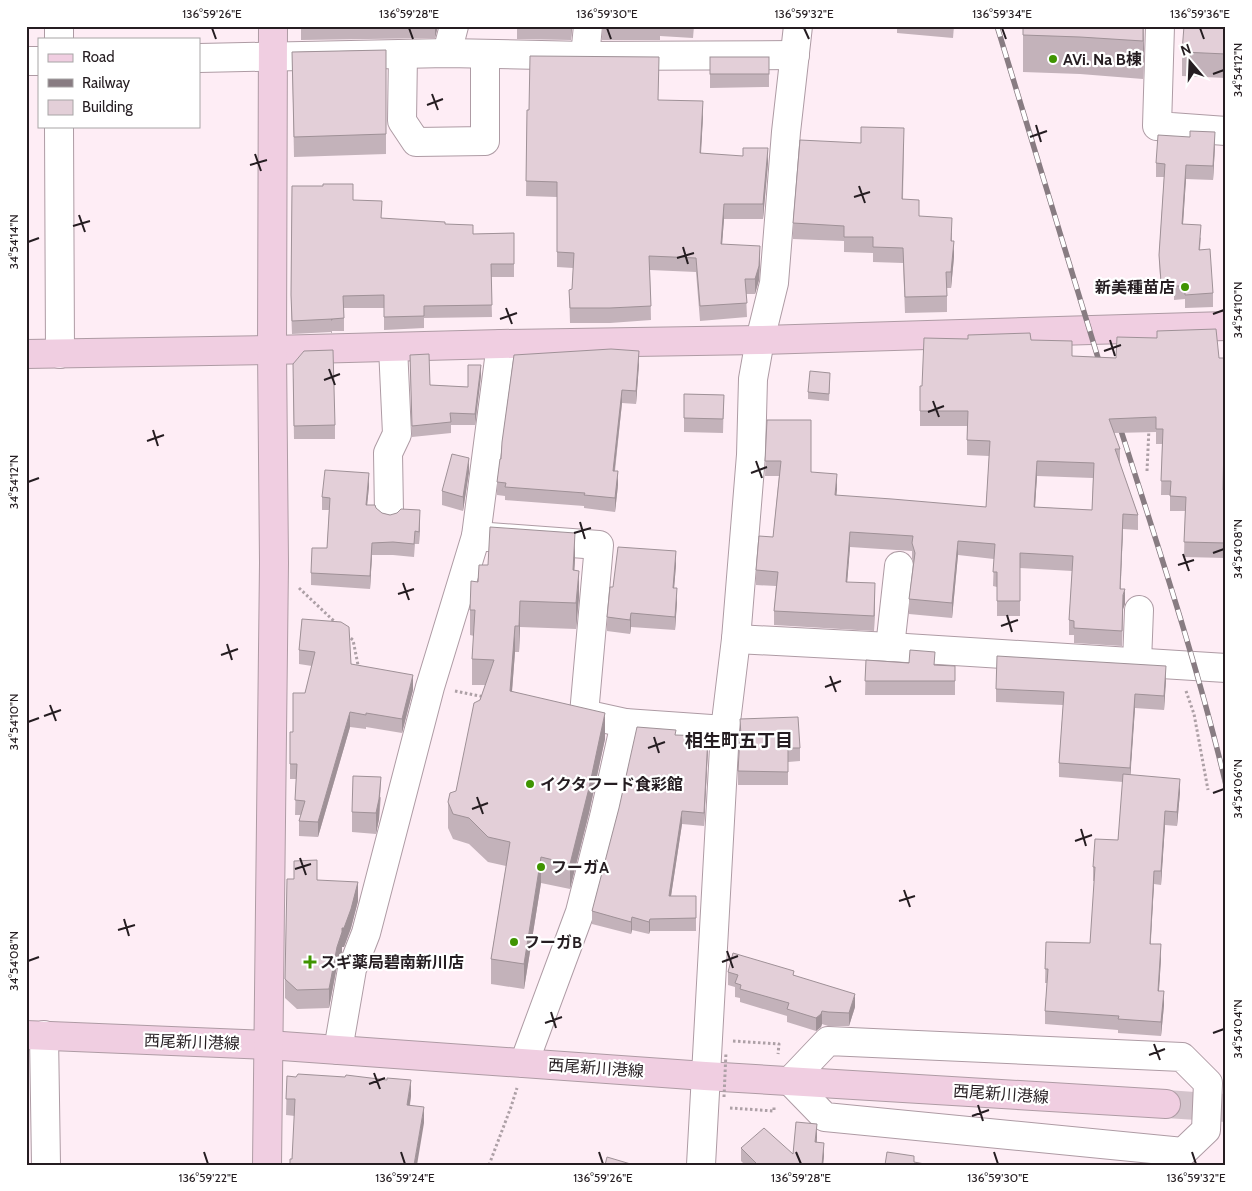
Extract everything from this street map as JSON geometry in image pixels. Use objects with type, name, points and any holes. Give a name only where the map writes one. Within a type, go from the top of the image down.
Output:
[{"type":"street","points":[[267,1165],[274,572],[272,350],[273,26]]},
{"type":"street","points":[[447,54],[454,26]]},
{"type":"street","points":[[585,56],[588,26]]},
{"type":"street","points":[[701,1165],[725,730],[736,639],[751,455],[753,379],[774,283],[786,132],[798,26]]},
{"type":"street","points":[[1160,26],[1157,126],[1226,131]]},
{"type":"street","points":[[403,54],[402,122],[416,142],[485,141],[485,54]]},
{"type":"street","points":[[200,58],[403,54],[585,56],[795,55]]},
{"type":"street","points":[[59,128],[60,354]]},
{"type":"street","points":[[26,354],[760,340],[1226,326]]},
{"type":"street","points":[[338,1050],[352,969],[366,933],[430,687],[476,536],[501,344]]},
{"type":"street","points":[[389,512],[388,453],[397,434],[393,347]]},
{"type":"street","points":[[476,536],[599,545],[584,714],[625,723],[725,730]]},
{"type":"street","points":[[890,647],[899,566]]},
{"type":"street","points":[[1137,662],[1139,610]]},
{"type":"street","points":[[736,639],[1226,668]]},
{"type":"street","points":[[524,1063],[580,912],[625,723]]},
{"type":"street","points":[[35,1035],[46,1165]]},
{"type":"street","name":"西尾新川港線","points":[[35,1035],[268,1045],[705,1076],[1166,1104]]},
{"type":"street","points":[[828,1041],[1182,1057],[1208,1084],[1206,1130],[1184,1152],[825,1117],[790,1081],[828,1041]]},
{"type":"path","points":[[1148,472],[1150,423]]},
{"type":"path","points":[[1176,664],[1194,714],[1208,790]]},
{"type":"path","points":[[730,1041],[778,1044],[778,1056]]},
{"type":"path","points":[[724,1097],[726,1052]]},
{"type":"path","points":[[489,1165],[511,1108],[524,1063]]},
{"type":"path","points":[[726,1108],[774,1111]]},
{"type":"building","points":[[602,26],[660,26],[602,27]]},
{"type":"building","points":[[1023,26],[1143,26],[1143,41],[1023,35]]},
{"type":"building","points":[[1184,26],[1226,26],[1226,54],[1182,52]]},
{"type":"building","points":[[386,50],[386,134],[294,137],[292,52]]},
{"type":"building","points":[[530,56],[659,57],[658,100],[703,101],[700,153],[743,156],[743,148],[768,148],[763,204],[724,204],[721,244],[760,246],[759,266],[755,279],[745,279],[747,303],[700,306],[696,258],[649,256],[651,306],[570,308],[569,290],[572,289],[574,253],[557,252],[557,182],[526,181]]},
{"type":"building","points":[[710,57],[769,57],[769,74],[710,74]]},
{"type":"building","points":[[861,127],[904,128],[902,199],[919,200],[919,216],[952,218],[951,241],[954,241],[951,272],[946,272],[947,296],[905,297],[903,248],[873,247],[873,237],[844,237],[844,226],[793,223],[800,140],[861,143]]},
{"type":"building","points":[[1190,131],[1215,132],[1213,166],[1186,165],[1182,224],[1201,225],[1199,250],[1210,249],[1213,293],[1185,295],[1185,286],[1174,286],[1174,282],[1161,282],[1159,255],[1165,164],[1156,163],[1158,135],[1190,137]]},
{"type":"building","points":[[323,184],[353,184],[353,200],[382,201],[381,218],[473,225],[473,234],[514,233],[514,264],[491,264],[492,305],[424,306],[424,316],[384,317],[384,295],[343,296],[344,318],[292,321],[292,186],[323,186]]},
{"type":"building","points":[[1216,329],[1219,358],[1226,358],[1226,440],[1224,440],[1223,490],[1226,490],[1226,543],[1184,542],[1186,497],[1170,496],[1171,481],[1161,481],[1163,429],[1156,429],[1156,417],[1109,419],[1120,449],[1115,449],[1138,515],[1123,514],[1120,589],[1125,589],[1123,595],[1122,631],[1074,628],[1074,621],[1069,620],[1073,556],[1020,553],[1020,601],[997,601],[997,572],[993,572],[995,544],[958,541],[952,603],[909,599],[915,553],[912,543],[913,536],[850,532],[846,582],[875,583],[874,616],[774,611],[778,572],[756,570],[759,536],[773,537],[781,461],[765,461],[767,420],[811,420],[811,472],[837,474],[835,495],[986,507],[990,441],[967,440],[968,411],[920,411],[924,338],[968,339],[968,335],[1030,333],[1031,340],[1072,341],[1072,356],[1116,358],[1117,337],[1157,338],[1157,331]],"holes":[[[1037,461],[1094,463],[1092,510],[1034,507]]]},
{"type":"building","points":[[611,349],[639,351],[636,391],[622,390],[613,471],[618,471],[615,498],[584,495],[585,493],[505,487],[506,483],[497,482],[514,355]]},
{"type":"building","points":[[333,350],[335,425],[294,426],[293,364],[304,351]]},
{"type":"building","points":[[429,354],[430,385],[468,387],[468,365],[481,365],[475,414],[450,413],[451,422],[412,426],[410,355]]},
{"type":"building","points":[[810,371],[830,373],[829,394],[808,392]]},
{"type":"building","points":[[684,394],[724,395],[723,419],[684,418]]},
{"type":"building","points":[[452,454],[469,458],[463,497],[442,491]]},
{"type":"building","points":[[325,470],[369,473],[366,505],[375,505],[382,513],[390,515],[397,513],[401,509],[420,510],[419,532],[415,531],[414,544],[372,543],[370,576],[311,573],[312,548],[327,548],[330,498],[322,497]]},
{"type":"building","points":[[490,527],[575,533],[573,570],[579,571],[576,603],[520,601],[519,626],[515,626],[510,691],[605,713],[570,864],[541,857],[524,964],[491,959],[510,842],[488,837],[469,818],[453,814],[448,802],[450,793],[456,791],[474,703],[480,700],[494,660],[472,659],[475,610],[470,610],[471,581],[478,582],[479,565],[488,565]]},
{"type":"building","points":[[618,547],[676,551],[673,588],[677,588],[675,617],[631,613],[630,620],[607,617],[610,587],[613,587]]},
{"type":"building","points":[[302,619],[341,622],[349,627],[351,664],[413,675],[402,719],[350,712],[318,822],[299,821],[305,801],[295,800],[297,764],[290,764],[290,732],[293,732],[293,693],[305,693],[315,652],[299,650]]},
{"type":"building","points":[[910,650],[935,652],[934,665],[955,666],[955,681],[865,681],[866,660],[909,663]]},
{"type":"building","points":[[997,656],[1166,666],[1164,696],[1135,694],[1130,768],[1059,763],[1064,692],[996,689]]},
{"type":"building","points":[[798,717],[800,748],[788,748],[788,772],[738,771],[741,736],[740,719]]},
{"type":"building","points":[[637,727],[676,730],[675,735],[708,736],[704,813],[682,811],[669,896],[696,896],[696,918],[650,919],[649,922],[632,917],[631,922],[592,911],[619,808]]},
{"type":"building","points":[[1123,774],[1180,779],[1177,812],[1165,811],[1161,871],[1154,871],[1150,944],[1161,944],[1158,991],[1164,991],[1161,1022],[1118,1019],[1119,1016],[1045,1011],[1048,969],[1045,969],[1046,942],[1090,943],[1095,839],[1118,840]]},
{"type":"building","points":[[353,776],[381,777],[376,813],[352,812]]},
{"type":"building","points":[[317,860],[317,880],[358,882],[351,909],[344,928],[342,928],[329,989],[297,990],[285,979],[287,879],[294,879],[294,861]]},
{"type":"building","points":[[733,953],[794,971],[793,975],[855,994],[849,1013],[822,1011],[816,1018],[787,1009],[789,1003],[740,989],[741,985],[735,983],[738,975],[728,972]]},
{"type":"building","points":[[298,1074],[345,1077],[346,1075],[387,1080],[387,1078],[411,1080],[407,1105],[424,1107],[414,1165],[290,1165],[290,1159],[292,1159],[295,1099],[286,1099],[287,1076],[296,1077]]},
{"type":"building","points":[[796,1122],[817,1124],[815,1142],[824,1143],[822,1165],[758,1165],[741,1148],[764,1128],[793,1154]]},
{"type":"building","points":[[887,1152],[914,1156],[914,1162],[930,1165],[885,1165]]},
{"type":"building","points":[[607,1157],[634,1165],[605,1165]]},
{"type":"tunnel","points":[[1166,1104],[1226,1108]]},
{"type":"railway","points":[[997,26],[1102,371]]},
{"type":"railway","points":[[1118,421],[1189,647],[1226,785]]},
{"type":"place","name":"AVi. Na B棟","points":[[1053,59]]},
{"type":"place","name":"新美種苗店","points":[[1185,287]]},
{"type":"place","name":"イクタフード食彩館","points":[[530,784]]},
{"type":"place","name":"フーガA","points":[[541,867]]},
{"type":"place","name":"フーガB","points":[[514,942]]},
{"type":"place","name":"スギ薬局碧南新川店","points":[[310,962]]},
{"type":"district","name":"相生町五丁目","points":[[739,741]]}]
